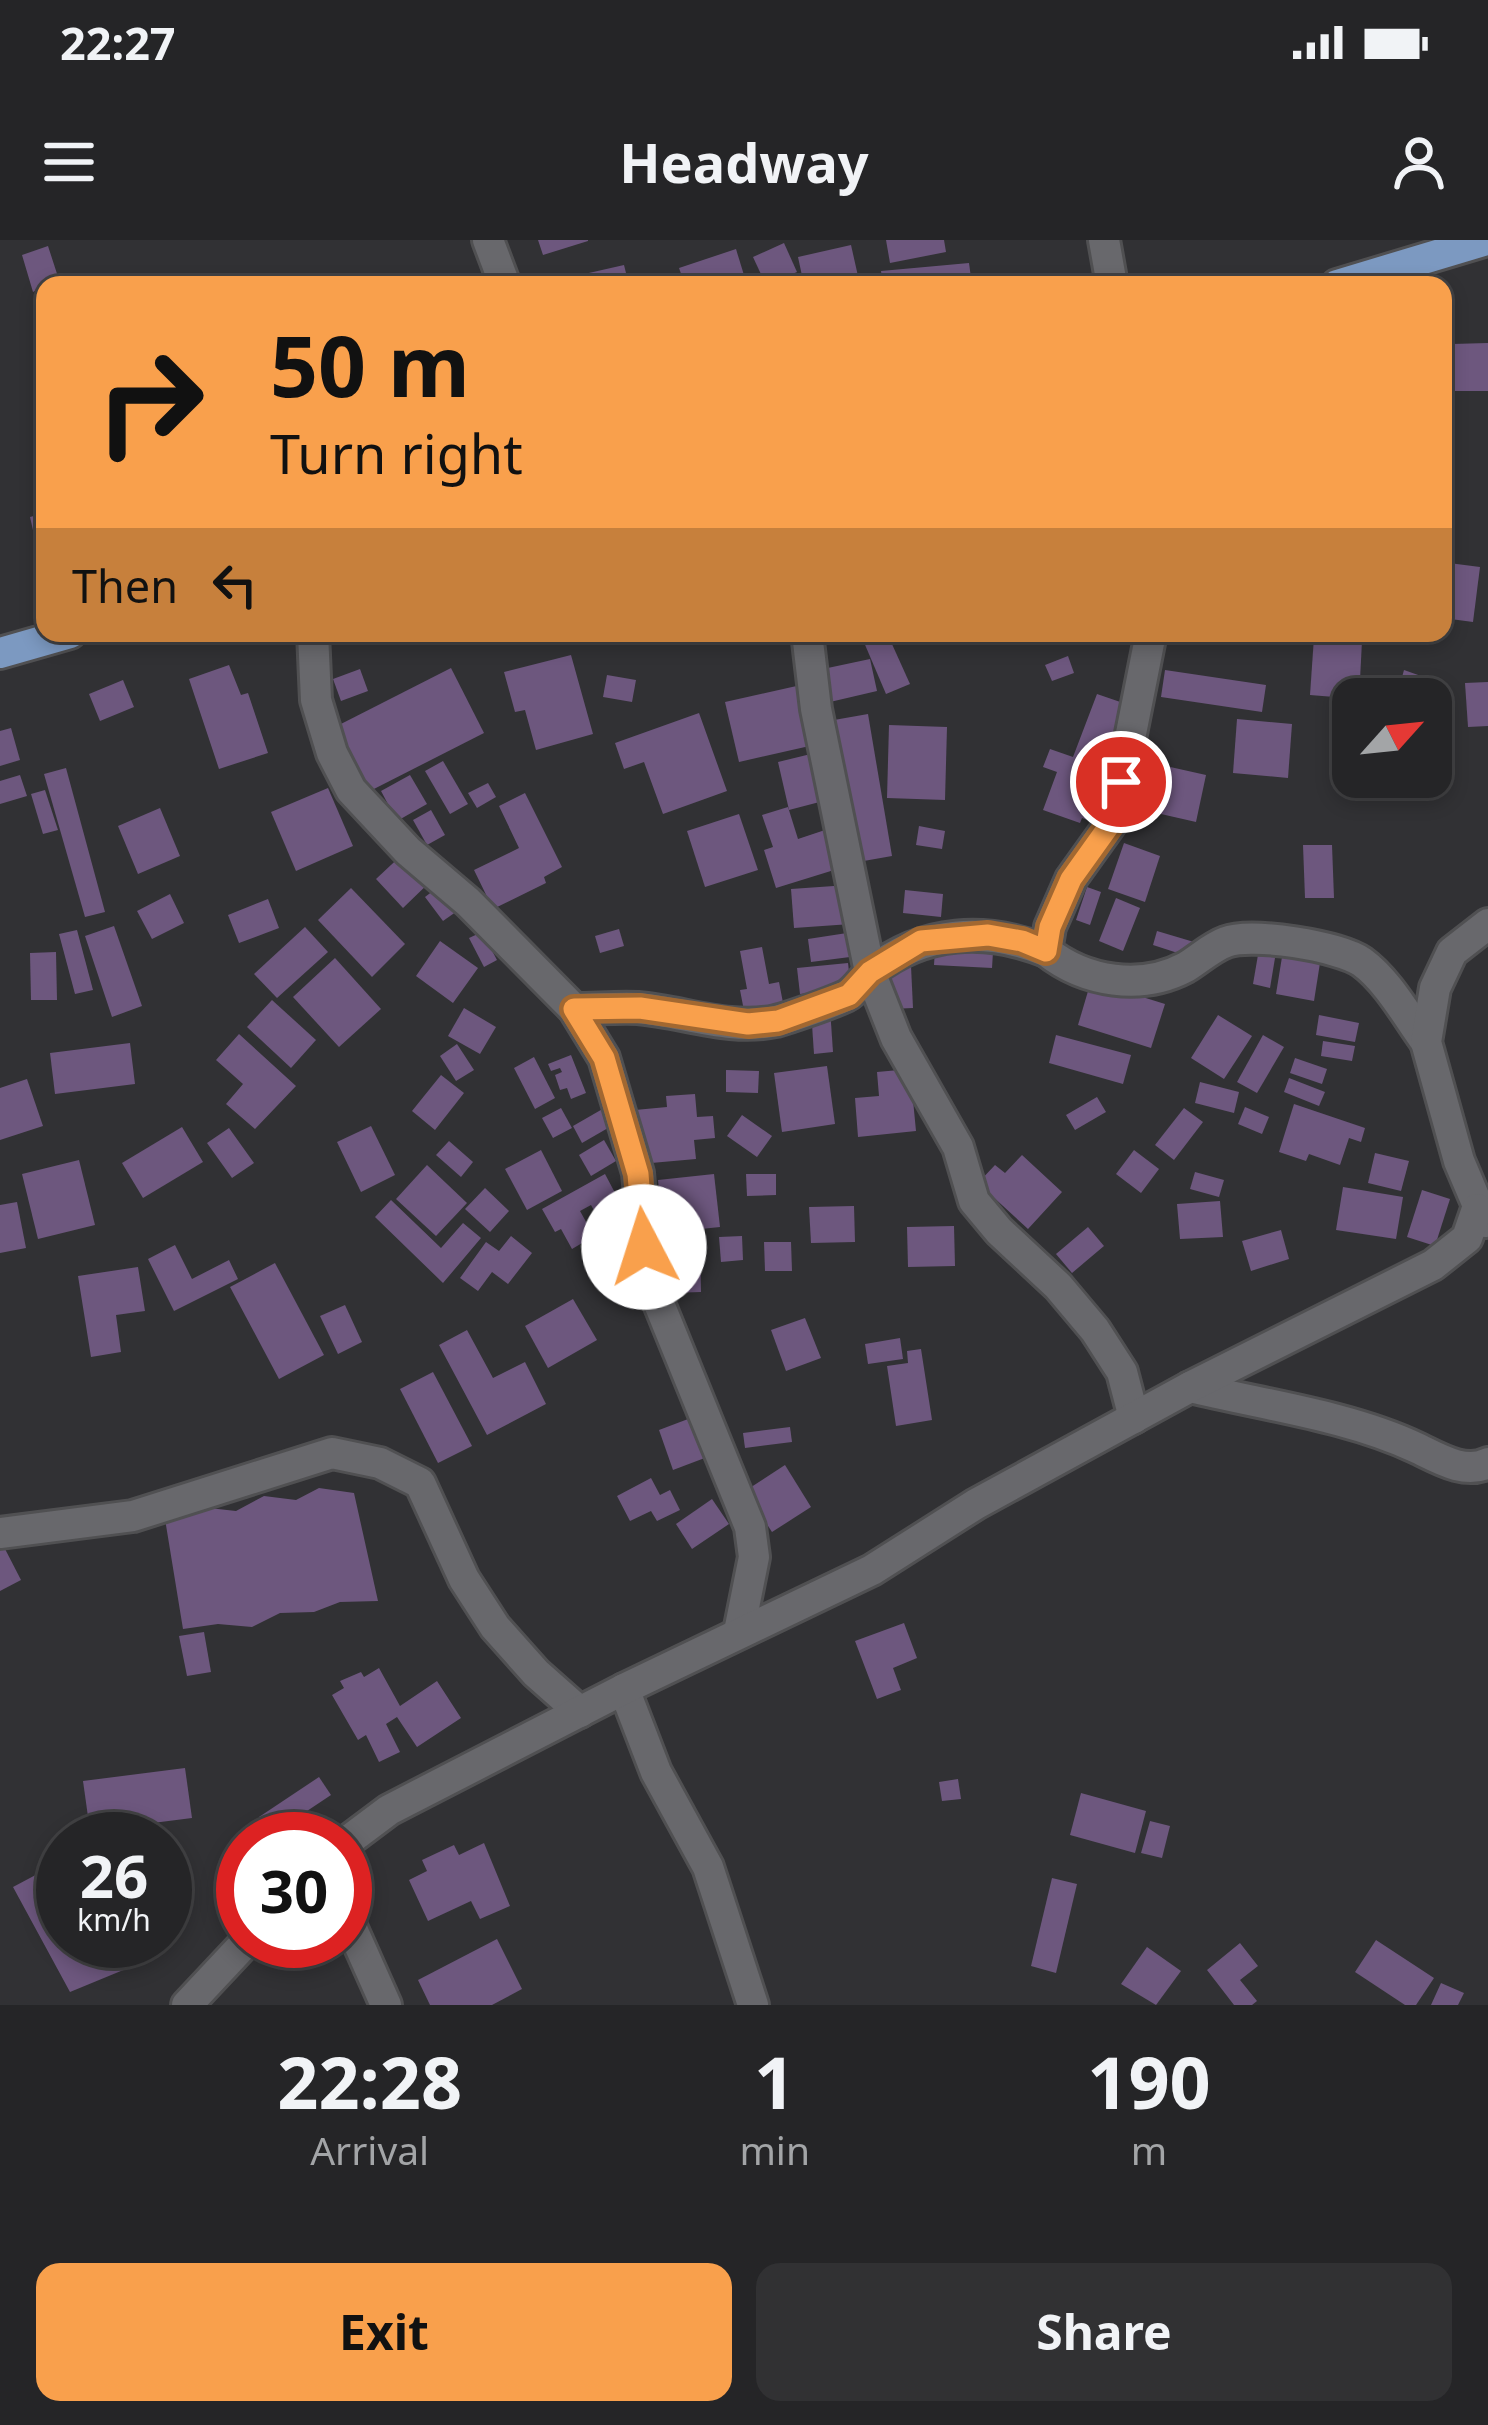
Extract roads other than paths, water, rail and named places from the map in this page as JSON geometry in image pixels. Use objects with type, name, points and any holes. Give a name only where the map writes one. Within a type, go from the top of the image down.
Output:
[{"type":"main road","points":[[1367,276],[1487,240]]},
{"type":"main road","points":[[0,653],[38,642]]},
{"type":"street","points":[[488,240],[502,276]]},
{"type":"street","points":[[1105,240],[1111,276]]},
{"type":"street","points":[[313,642],[316,700],[332,753],[351,790],[574,1009],[604,1058],[638,1174],[647,1274],[750,1527],[754,1557],[740,1632]]},
{"type":"street","points":[[808,642],[816,709],[870,972],[896,1038],[958,1147],[974,1201],[1095,1330],[1122,1372],[1134,1418]]},
{"type":"street","points":[[1046,951],[1050,927],[1071,879],[1114,819],[1148,642]]},
{"type":"street","points":[[1426,1042],[1435,988],[1452,952],[1488,924]]},
{"type":"street","points":[[372,1823],[624,1689],[872,1570],[924,1534],[1134,1418],[1433,1265],[1467,1238],[1482,1217],[1426,1042],[1361,962],[1327,945],[1228,941],[1184,968],[1152,980],[1100,978],[1068,968],[1022,941],[988,935],[948,936],[921,941],[870,972],[849,995],[778,1021],[748,1024],[640,1008],[574,1009]]},
{"type":"street","points":[[1190,1388],[1383,1432],[1462,1467],[1488,1463]]},
{"type":"street","points":[[0,1533],[133,1516],[332,1453],[380,1462],[420,1483],[464,1579],[495,1627],[580,1712]]},
{"type":"street","points":[[624,1689],[656,1772],[708,1867],[753,2005]]},
{"type":"street","points":[[191,2003],[223,1968]]},
{"type":"street","points":[[370,1968],[386,2005]]}]
